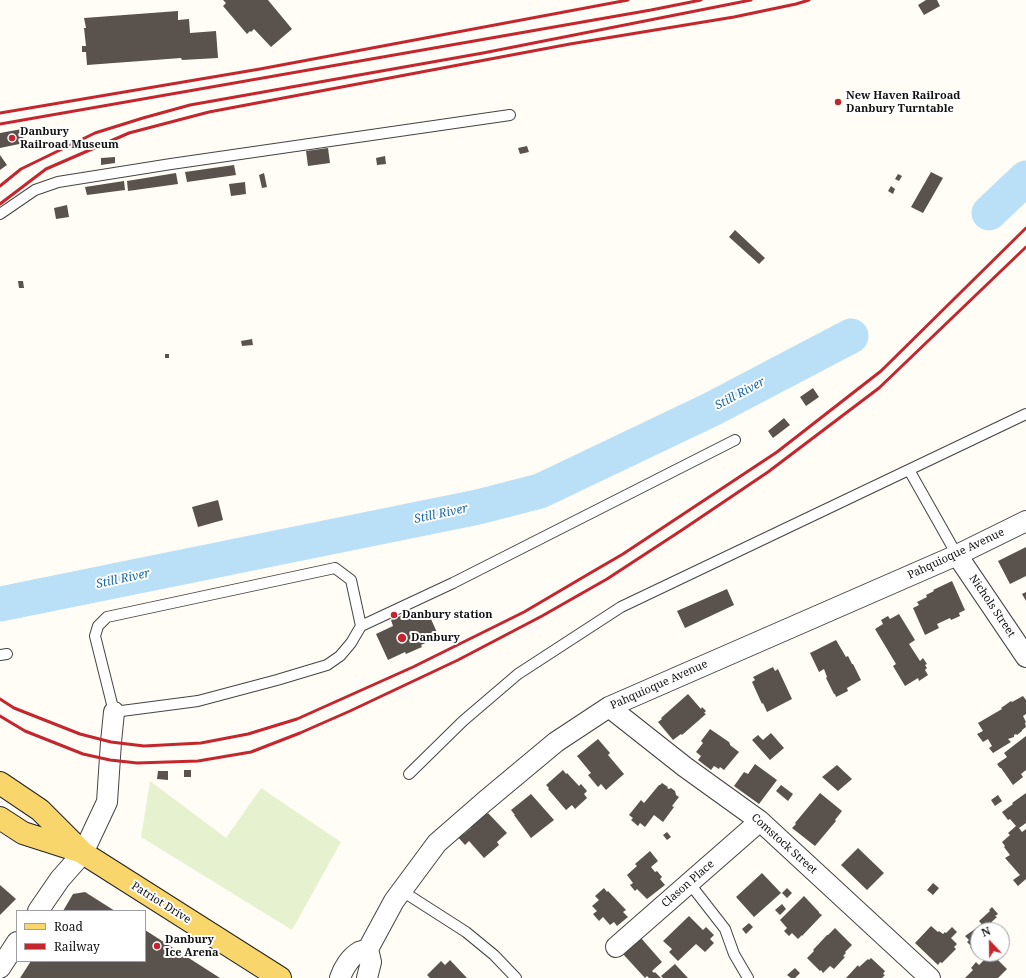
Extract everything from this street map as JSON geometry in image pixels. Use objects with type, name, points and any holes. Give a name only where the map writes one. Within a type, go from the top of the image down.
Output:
[{"type":"main road","name":"Patriot Drive","points":[[0,783],[40,810],[83,853],[280,978]]},
{"type":"main road","name":"Patriot Drive","points":[[0,818],[23,833],[83,853]]},
{"type":"street","name":"Pahquioque Avenue","points":[[366,978],[370,962],[368,949],[394,901],[438,843],[484,802],[556,742],[609,707],[957,555],[1026,521]]},
{"type":"street","name":"Nichols Street","points":[[957,555],[1026,656]]},
{"type":"street","name":"Comstock Street","points":[[609,707],[685,767],[760,821],[930,978]]},
{"type":"street","points":[[39,910],[60,879],[83,853],[106,802],[114,712]]},
{"type":"street","name":"Clason Place","points":[[616,947],[690,884],[760,821]]},
{"type":"street","points":[[0,968],[16,944]]},
{"type":"street","points":[[340,978],[342,971],[350,959],[358,952],[368,949]]},
{"type":"lane","points":[[0,214],[35,190],[58,182],[171,164],[510,115]]},
{"type":"lane","points":[[409,774],[463,722],[518,674],[621,607],[1026,414]]},
{"type":"lane","points":[[361,626],[351,580],[335,568],[107,617],[98,626],[94,636],[114,712],[198,701],[327,665],[340,656],[352,643],[361,626],[453,583],[735,440]]},
{"type":"lane","points":[[908,470],[957,555]]},
{"type":"lane","points":[[690,884],[724,929],[734,954],[748,978]]},
{"type":"lane","points":[[402,891],[466,932],[494,955],[516,978]]},
{"type":"green space","points":[[150,781],[226,838],[261,788],[341,842],[292,930],[141,837]]},
{"type":"building","points":[[223,0],[268,0],[292,29],[271,47],[254,29],[247,34],[223,6],[226,3]]},
{"type":"building","points":[[926,0],[937,0],[940,6],[924,15],[918,5]]},
{"type":"building","points":[[178,11],[178,20],[189,19],[190,33],[216,31],[218,58],[182,60],[181,58],[87,65],[86,52],[82,52],[82,46],[86,46],[84,28],[86,28],[84,18]]},
{"type":"building","name":"Danbury Railroad Museum","points":[[22,129],[24,143],[0,148],[0,133]]},
{"type":"building","points":[[527,146],[529,152],[520,154],[518,148]]},
{"type":"building","points":[[328,148],[330,163],[308,166],[306,151]]},
{"type":"building","name":"Danbury Railroad Museum","points":[[0,155],[7,165],[0,170]]},
{"type":"building","points":[[385,156],[386,164],[377,165],[376,158]]},
{"type":"building","points":[[115,157],[115,163],[101,165],[101,158]]},
{"type":"building","points":[[234,165],[236,175],[187,182],[185,172]]},
{"type":"building","points":[[931,172],[943,178],[923,213],[911,207]]},
{"type":"building","points":[[176,173],[178,184],[128,191],[127,181]]},
{"type":"building","points":[[264,173],[267,187],[262,188],[259,175]]},
{"type":"building","points":[[898,174],[902,176],[899,181],[895,179]]},
{"type":"building","points":[[124,181],[125,190],[87,195],[85,187]]},
{"type":"building","points":[[245,182],[246,194],[231,196],[229,184]]},
{"type":"building","points":[[891,186],[895,189],[893,194],[888,191]]},
{"type":"building","points":[[67,205],[69,217],[56,219],[54,208]]},
{"type":"building","points":[[735,230],[765,258],[759,264],[729,237]]},
{"type":"building","points":[[18,281],[23,281],[24,288],[19,288]]},
{"type":"building","points":[[252,339],[253,345],[242,346],[241,341]]},
{"type":"building","points":[[165,354],[169,354],[169,358],[165,358]]},
{"type":"building","points":[[813,388],[819,397],[806,406],[800,397]]},
{"type":"building","points":[[784,418],[790,425],[773,438],[768,431]]},
{"type":"building","points":[[218,500],[223,520],[198,527],[192,507]]},
{"type":"building","points":[[1026,547],[1026,576],[1010,584],[998,561]]},
{"type":"building","points":[[952,581],[965,610],[959,613],[960,616],[951,620],[950,618],[937,624],[939,628],[925,635],[913,608],[919,605],[917,602],[927,597],[926,595],[934,591],[933,590]]},
{"type":"building","points":[[727,589],[734,605],[685,628],[677,611]]},
{"type":"building","points":[[1026,592],[1026,601],[1022,594]]},
{"type":"building","name":"Danbury","points":[[427,610],[439,637],[421,645],[422,647],[406,654],[405,652],[388,660],[376,634],[393,626],[391,620],[407,613],[409,618]]},
{"type":"building","points":[[899,614],[915,640],[909,644],[920,661],[923,658],[927,664],[925,665],[927,668],[925,670],[928,675],[919,681],[918,678],[905,686],[893,666],[896,664],[875,629],[883,624],[881,620],[888,616],[890,619]]},
{"type":"building","points":[[836,640],[846,657],[848,656],[853,664],[861,680],[847,688],[848,691],[836,697],[826,678],[824,669],[819,672],[810,653]]},
{"type":"building","points":[[773,667],[775,671],[778,669],[792,699],[767,712],[752,682],[755,680],[753,677]]},
{"type":"building","points":[[688,694],[701,709],[702,707],[706,711],[704,713],[706,714],[682,735],[681,734],[673,740],[658,722]]},
{"type":"building","points":[[1023,696],[1026,700],[1026,714],[1023,716],[1026,722],[1026,727],[1017,735],[1014,735],[1014,737],[1008,739],[1011,742],[993,753],[989,748],[992,746],[988,739],[983,742],[977,734],[983,731],[978,723],[1002,709],[1001,708],[1011,701],[1012,702]]},
{"type":"building","points":[[710,729],[729,742],[730,745],[739,752],[724,770],[720,767],[719,769],[714,766],[711,770],[698,760],[701,756],[696,752],[703,743],[701,741]]},
{"type":"building","points":[[771,733],[784,748],[770,760],[752,740],[758,735],[763,740]]},
{"type":"building","points":[[1026,736],[1026,770],[1021,774],[1023,777],[1013,785],[997,764],[1007,757],[1004,753]]},
{"type":"building","points":[[598,739],[610,753],[608,755],[624,774],[606,790],[601,784],[598,787],[588,775],[591,773],[577,756]]},
{"type":"building","points":[[755,764],[777,780],[759,804],[734,786],[744,772],[748,774]]},
{"type":"building","points":[[837,765],[852,779],[838,791],[822,777]]},
{"type":"building","points":[[184,770],[191,770],[191,777],[184,777]]},
{"type":"building","points":[[563,770],[579,786],[581,784],[587,791],[584,794],[587,798],[575,809],[572,805],[566,810],[546,785]]},
{"type":"building","points":[[158,771],[168,771],[168,780],[157,779]]},
{"type":"building","points":[[662,783],[668,787],[667,788],[671,788],[675,791],[676,795],[679,797],[672,806],[674,807],[663,822],[654,815],[645,827],[640,823],[638,826],[631,820],[633,818],[629,815],[641,800],[644,803]]},
{"type":"building","points":[[781,785],[793,794],[788,801],[776,791]]},
{"type":"building","points":[[820,793],[842,811],[835,820],[836,821],[815,846],[792,828]]},
{"type":"building","points":[[1026,793],[1026,823],[1019,828],[1022,832],[1026,829],[1026,879],[1018,886],[1013,880],[1020,875],[1005,858],[1010,855],[1002,842],[1010,835],[1008,833],[1016,826],[1010,819],[1008,820],[1002,812]]},
{"type":"building","points":[[531,794],[554,820],[531,838],[511,810]]},
{"type":"building","points":[[998,795],[1002,801],[995,806],[991,800]]},
{"type":"building","points":[[484,810],[507,833],[497,842],[499,845],[484,858],[469,841],[465,845],[456,835],[461,830],[464,834],[471,828],[468,825]]},
{"type":"building","points":[[667,832],[671,837],[667,840],[663,835]]},
{"type":"building","points":[[858,848],[884,873],[867,890],[841,865]]},
{"type":"building","points":[[650,851],[658,861],[651,867],[662,877],[660,879],[665,885],[647,899],[637,889],[635,891],[630,885],[633,883],[627,875],[637,866],[635,864]]},
{"type":"building","points":[[762,873],[781,893],[754,917],[736,897]]},
{"type":"building","points":[[933,883],[939,888],[933,895],[927,890]]},
{"type":"building","points":[[0,885],[16,899],[0,915]]},
{"type":"building","points":[[604,888],[626,910],[623,912],[628,917],[617,926],[614,922],[610,925],[603,917],[599,921],[593,914],[597,911],[592,906],[599,900],[595,896]]},
{"type":"building","points":[[787,888],[792,893],[787,898],[782,893]]},
{"type":"building","points":[[85,892],[113,910],[64,910],[73,894]]},
{"type":"building","points":[[804,896],[822,915],[798,939],[792,933],[789,936],[784,931],[787,928],[780,920]]},
{"type":"building","points":[[782,904],[786,909],[780,915],[775,910]]},
{"type":"building","points":[[992,907],[998,914],[995,916],[997,917],[992,922],[980,922],[979,921],[990,911],[989,910]]},
{"type":"building","points":[[689,916],[703,930],[706,927],[714,935],[710,939],[714,943],[705,952],[696,944],[678,961],[669,952],[672,949],[663,941]]},
{"type":"building","points":[[749,923],[753,927],[746,934],[742,929]]},
{"type":"building","points":[[931,926],[943,934],[952,927],[957,932],[951,938],[957,944],[954,947],[956,949],[938,965],[915,943]]},
{"type":"building","points":[[835,928],[852,945],[845,952],[846,953],[843,956],[845,957],[834,969],[830,966],[823,973],[807,958]]},
{"type":"building","name":"Danbury Ice Arena","points":[[146,931],[220,978],[20,978],[30,962],[146,962]]},
{"type":"building","points":[[970,933],[970,945],[967,942],[969,940],[965,936]]},
{"type":"building","points":[[641,938],[662,962],[652,971],[661,978],[649,978],[647,976],[645,978],[623,954]]},
{"type":"building","points":[[871,958],[885,971],[883,974],[885,975],[882,978],[846,978],[858,965],[859,967]]},
{"type":"building","points":[[450,960],[467,978],[430,978],[427,975],[441,961],[445,965]]},
{"type":"building","points":[[976,962],[979,965],[982,962],[1000,962],[1007,969],[998,978],[965,978],[973,970],[971,968]]},
{"type":"building","points":[[675,964],[688,978],[663,978],[661,976]]},
{"type":"building","points":[[795,968],[800,973],[795,978],[791,978],[787,975]]},
{"type":"waterway","name":"Still River","points":[[989,213],[1026,178]]},
{"type":"waterway","name":"Still River","points":[[0,604],[478,507],[540,491],[712,409],[851,336]]},
{"type":"railway","points":[[0,113],[260,69],[628,0]]},
{"type":"railway","points":[[0,124],[701,0]]},
{"type":"railway","points":[[0,186],[21,169],[95,133],[190,105],[483,53],[751,0]]},
{"type":"railway","points":[[0,204],[46,169],[129,133],[209,112],[570,44],[734,17],[809,0]]},
{"type":"railway","points":[[0,699],[14,708],[80,734],[111,742],[144,746],[201,743],[248,734],[297,719],[413,667],[524,612],[623,554],[777,452],[881,371],[1026,228]]},
{"type":"railway","points":[[0,716],[25,731],[83,754],[110,760],[137,763],[198,761],[251,752],[350,711],[458,660],[542,616],[607,579],[768,472],[879,388],[1026,247]]},
{"type":"place","name":"New Haven Railroad Danbury Turntable","points":[[838,102]]},
{"type":"place","name":"Danbury Railroad Museum","points":[[12,138]]},
{"type":"place","name":"Danbury station","points":[[394,615]]},
{"type":"place","name":"Danbury","points":[[402,638]]},
{"type":"place","name":"Danbury Ice Arena","points":[[157,946]]}]
